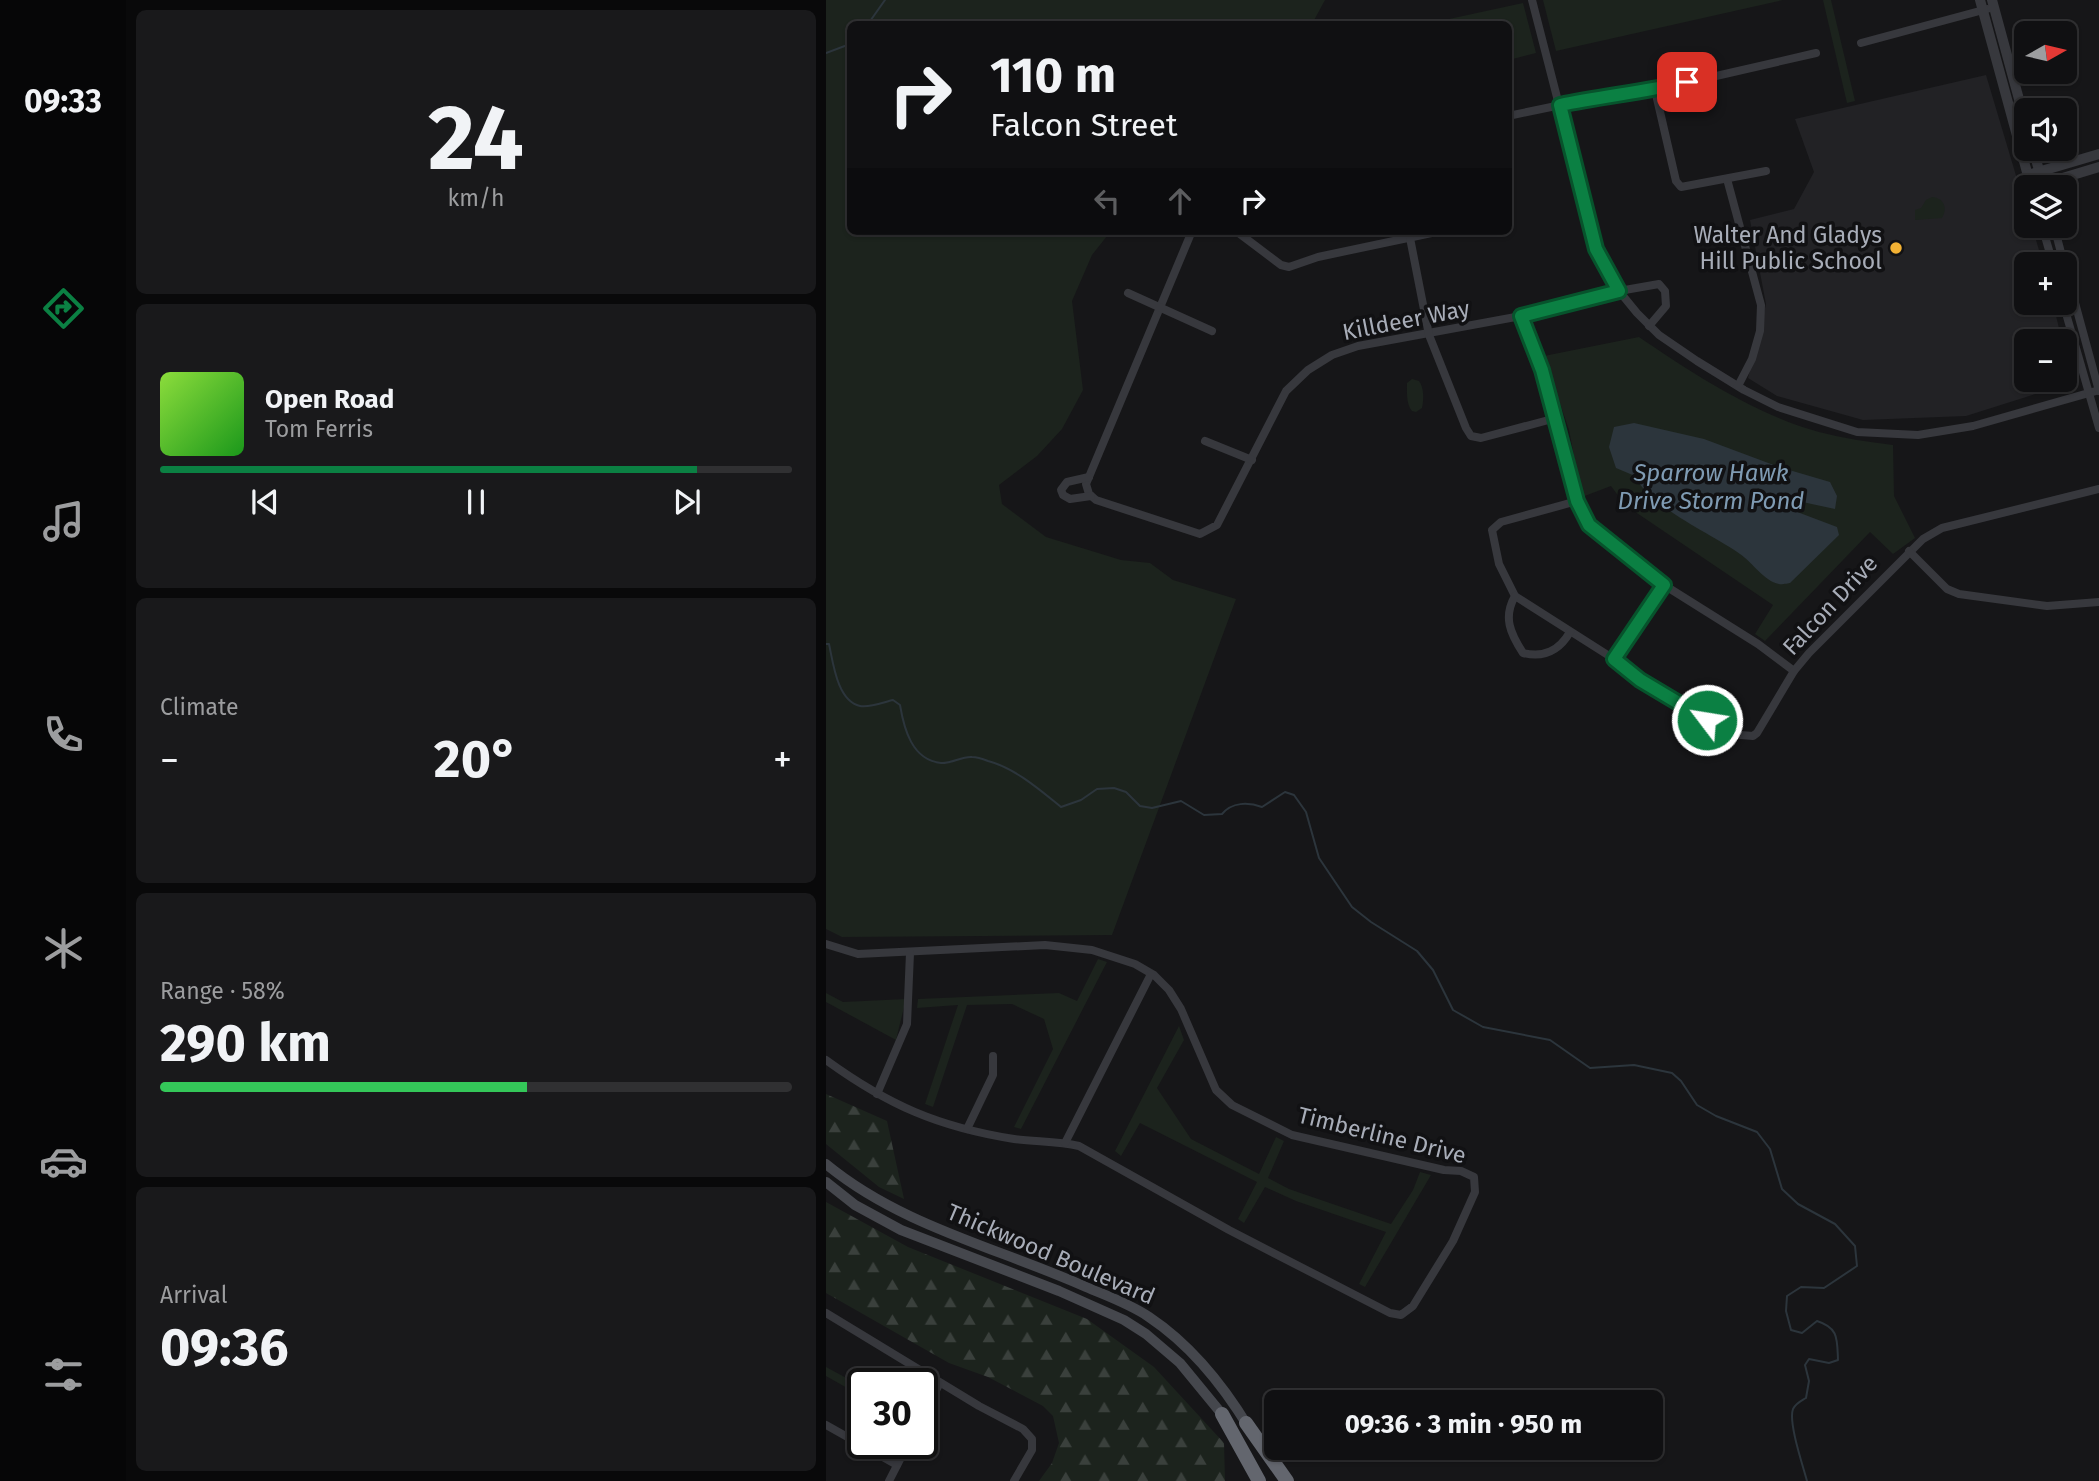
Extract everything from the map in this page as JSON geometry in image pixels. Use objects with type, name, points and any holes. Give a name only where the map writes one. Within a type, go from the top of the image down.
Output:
[{"type":"highway","points":[[1222,1414],[1259,1481]]},
{"type":"highway","points":[[1246,1423],[1287,1481]]},
{"type":"main road","name":"Thickwood Boulevard","points":[[826,1164],[890,1208],[1061,1275],[1148,1316],[1178,1340],[1224,1389],[1281,1481]]},
{"type":"main road","name":"Thickwood Boulevard","points":[[826,1182],[855,1205],[901,1230],[1059,1292],[1124,1320],[1146,1334],[1180,1363],[1222,1414],[1265,1481]]},
{"type":"street","points":[[1532,0],[1596,249],[1619,291],[1649,326],[1697,361],[1738,386],[1778,407],[1857,432],[1918,435],[1973,426],[2099,390],[2077,309]]},
{"type":"street","points":[[1861,43],[1993,3],[2019,98]]},
{"type":"street","points":[[1982,5],[2028,175],[2099,155]]},
{"type":"street","points":[[1512,115],[1609,95],[1655,90],[1816,53]]},
{"type":"street","points":[[1655,90],[1676,181],[1681,187],[1766,171]]},
{"type":"street","points":[[2036,161],[2039,175]]},
{"type":"street","points":[[2074,175],[2099,167]]},
{"type":"street","points":[[1727,179],[1760,305],[1760,331],[1752,359],[1738,386]]},
{"type":"street","points":[[1091,496],[1088,477],[1190,235]]},
{"type":"street","points":[[1241,235],[1281,265],[1289,267],[1318,257],[1423,235]]},
{"type":"street","points":[[1410,238],[1429,335],[1471,436],[1481,438],[1556,418]]},
{"type":"street","name":"Killdeer Way","points":[[1088,477],[1067,482],[1061,490],[1063,495],[1070,499],[1091,496],[1096,500],[1200,534],[1217,525],[1286,391],[1308,370],[1332,355],[1359,346],[1521,316],[1657,283],[1663,287],[1666,306],[1649,326]]},
{"type":"street","points":[[1128,293],[1212,331]]},
{"type":"street","points":[[2066,315],[2099,428]]},
{"type":"street","points":[[1521,316],[1542,370],[1577,501],[1589,525],[1664,585],[1758,644],[1794,671]]},
{"type":"street","points":[[1205,441],[1252,460]]},
{"type":"street","name":"Falcon Drive","points":[[1516,596],[1614,659],[1640,680],[1707,720],[1748,737],[1757,733],[1794,671],[1923,539],[1942,528],[2099,489]]},
{"type":"street","points":[[1570,632],[1556,649],[1546,654],[1536,656],[1523,653],[1509,624],[1509,607],[1516,596],[1495,551],[1492,530],[1501,522],[1577,501]]},
{"type":"street","points":[[1909,551],[1947,589],[1959,594],[2047,606],[2099,602]]},
{"type":"street","points":[[1614,659],[1664,585]]},
{"type":"street","name":"Timberline Drive","points":[[826,944],[858,954],[1045,945],[1092,950],[1135,964],[1152,974],[1169,990],[1181,1009],[1216,1090],[1232,1105],[1292,1135],[1444,1170],[1461,1171],[1474,1178],[1475,1192],[1452,1241],[1413,1306],[1401,1315],[1390,1313],[1229,1230],[1079,1146],[1016,1139],[947,1125],[877,1094],[826,1060]]},
{"type":"street","points":[[877,1094],[907,1024],[910,953]]},
{"type":"street","points":[[1065,1143],[1152,974]]},
{"type":"street","points":[[967,1129],[993,1074],[993,1056]]},
{"type":"street","points":[[826,1313],[1023,1429],[1032,1439],[1032,1450],[1014,1481]]},
{"type":"street","points":[[938,1386],[940,1382]]},
{"type":"street","points":[[826,1424],[897,1465]]},
{"type":"street","points":[[890,1481],[900,1459]]},
{"type":"shaded area","name":"Walter And Gladys Hill Public School","points":[[1986,75],[2016,175],[2014,238],[2035,238],[2040,252],[2014,252],[2014,315],[2056,315],[2059,329],[2014,329],[2014,392],[2042,392],[1966,416],[1863,420],[1777,396],[1748,378],[1766,304],[1750,220],[1794,209],[1814,172],[1795,119]]},
{"type":"green space","points":[[826,0],[1325,0],[1314,21],[847,21],[847,235],[1108,235],[1092,255],[1072,301],[1083,390],[1062,429],[1037,456],[999,485],[1002,504],[1046,537],[1121,560],[1150,563],[1173,580],[1236,599],[1112,935],[842,937],[826,929]]},
{"type":"green space","points":[[1543,0],[1783,0],[1556,51]]},
{"type":"green space","points":[[1823,0],[1831,0],[1855,101],[1847,103]]},
{"type":"green space","points":[[1523,3],[1536,53],[1512,59],[1512,21],[1440,21]]},
{"type":"green space","points":[[1932,197],[1944,204],[1942,218],[1915,220],[1915,210]]},
{"type":"green space","points":[[1639,337],[1702,378],[1772,415],[1819,432],[1893,445],[1894,496],[1915,538],[1893,554],[1870,532],[1765,641],[1755,634],[1773,605],[1625,505],[1611,486],[1582,497],[1569,430],[1544,356]]},
{"type":"green space","points":[[1412,379],[1419,381],[1423,394],[1422,408],[1416,412],[1410,408],[1407,398],[1407,383]]},
{"type":"green space","points":[[1098,959],[1107,962],[1021,1129],[1014,1127],[1053,1049],[1044,1019],[1012,1004],[967,1005],[933,1107],[925,1104],[958,1005],[917,1008],[918,999],[1059,993],[1077,1001]]},
{"type":"green space","points":[[826,993],[843,1002],[906,999],[896,1040],[826,1002]]},
{"type":"green space","points":[[1179,1026],[1184,1040],[1157,1088],[1191,1139],[1259,1174],[1276,1137],[1284,1141],[1268,1178],[1289,1189],[1391,1224],[1413,1190],[1420,1172],[1431,1175],[1365,1287],[1359,1284],[1386,1232],[1296,1201],[1265,1187],[1244,1223],[1238,1219],[1257,1182],[1140,1123],[1121,1156],[1115,1151]]},
{"type":"green space","points":[[826,1094],[887,1121],[904,1199],[879,1187],[826,1144]]},
{"type":"green space","points":[[826,1202],[908,1247],[1087,1319],[1154,1367],[1224,1443],[1225,1481],[1039,1481],[1052,1463],[1059,1443],[1053,1416],[1043,1406],[988,1377],[949,1363],[826,1293]]},
{"type":"green space","points":[[826,1367],[847,1378],[847,1388],[826,1376]]},
{"type":"water","name":"Sparrow Hawk Drive Storm Pond","points":[[1634,423],[1704,439],[1779,467],[1830,482],[1837,496],[1835,509],[1765,494],[1758,488],[1755,496],[1837,527],[1839,535],[1790,583],[1780,584],[1763,576],[1740,554],[1667,509],[1642,487],[1635,476],[1616,468],[1609,447],[1614,427]]},
{"type":"waterway","points":[[870,21],[885,0]]},
{"type":"waterway","points":[[826,53],[847,45]]},
{"type":"waterway","points":[[826,644],[829,644],[837,680],[846,697],[860,706],[872,706],[893,700],[900,705],[911,742],[923,756],[941,763],[972,757],[998,764],[1027,780],[1061,807],[1081,800],[1097,789],[1114,788],[1126,792],[1140,806],[1152,808],[1181,801],[1204,815],[1222,814],[1230,807],[1240,804],[1262,807],[1285,792],[1294,795],[1306,812],[1319,858],[1352,907],[1417,951],[1433,970],[1453,1010],[1483,1027],[1550,1040],[1590,1068],[1634,1065],[1672,1073],[1681,1081],[1697,1105],[1716,1116],[1757,1132],[1770,1149],[1782,1189],[1798,1204],[1835,1224],[1855,1246],[1857,1266],[1824,1288],[1801,1287],[1787,1296],[1786,1311],[1791,1330],[1802,1333],[1817,1321],[1833,1331],[1837,1346],[1838,1360],[1829,1363],[1809,1359],[1805,1365],[1809,1381],[1806,1398],[1793,1409],[1794,1434],[1807,1481]]},
{"type":"place","name":"Walter And Gladys Hill Public School","points":[[1896,248]]},
{"type":"route","points":[[1687,82],[1655,90],[1609,95],[1560,105],[1596,249],[1619,291],[1521,316],[1542,370],[1577,501],[1589,525],[1664,585],[1614,659],[1640,680],[1707,720]]}]
